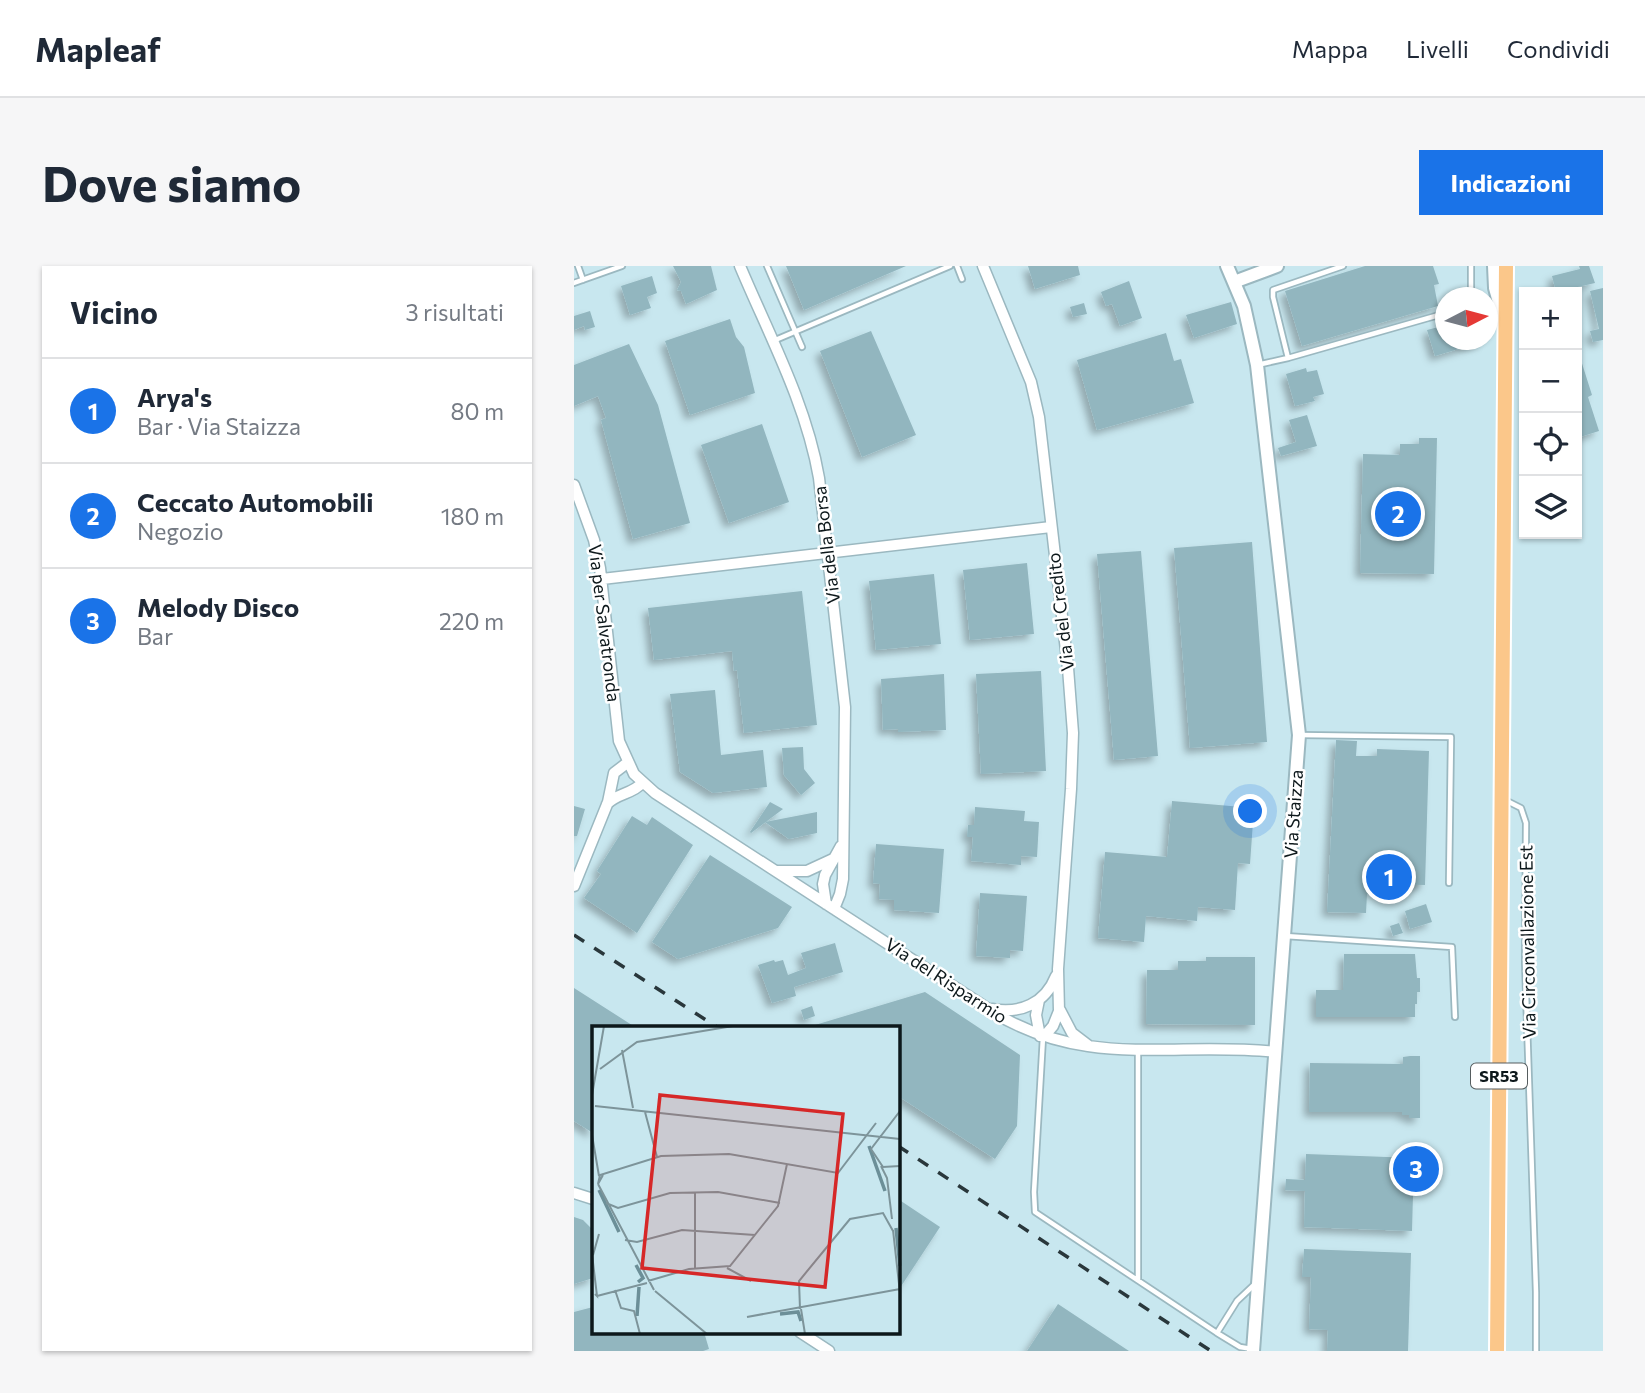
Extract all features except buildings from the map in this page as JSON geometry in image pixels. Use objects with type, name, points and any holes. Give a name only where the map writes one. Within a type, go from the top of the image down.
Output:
[{"type":"main road","name":"Via Circonvallazione Est","points":[[1497,1351],[1506,266]]},
{"type":"street","name":"Via della Borsa","points":[[740,266],[802,411],[819,478],[845,708],[843,879],[830,906]]},
{"type":"street","name":"Via del Credito","points":[[983,266],[1031,382],[1043,438],[1073,733],[1072,789],[1058,969],[1059,1005],[1064,1021],[1072,1033],[1093,1048]]},
{"type":"street","name":"Via Staizza","points":[[1227,266],[1248,321],[1257,365],[1299,735],[1253,1350]]},
{"type":"street","points":[[1234,282],[1277,266]]},
{"type":"street","points":[[1493,266],[1495,288],[1505,323]]},
{"type":"street","name":"Via per Salvatronda","points":[[574,485],[596,547],[602,579],[618,734],[627,762],[642,783],[655,793]]},
{"type":"street","points":[[602,579],[1051,527]]},
{"type":"street","points":[[574,886],[605,807],[614,773],[627,762]]},
{"type":"street","points":[[605,807],[616,796],[635,790],[642,783]]},
{"type":"street","name":"Via del Risparmio","points":[[655,793],[1012,1024],[1042,1036],[1093,1048],[1276,1052]]},
{"type":"street","name":"Via della Borsa","points":[[830,906],[824,882],[834,857],[840,850],[842,839]]},
{"type":"street","points":[[771,869],[801,872],[814,869],[834,857]]},
{"type":"street","name":"Via del Credito","points":[[1039,1000],[1053,984],[1058,969]]},
{"type":"street","points":[[987,1008],[1018,1010],[1039,1000]]},
{"type":"street","points":[[1039,1000],[1036,1012],[1042,1036]]},
{"type":"street","name":"Via del Credito","points":[[1042,1036],[1054,1024],[1059,1005]]},
{"type":"street","points":[[574,1193],[592,1199]]},
{"type":"street","points":[[803,1334],[829,1351]]},
{"type":"lane","points":[[578,266],[583,280]]},
{"type":"lane","points":[[574,283],[622,266]]},
{"type":"lane","points":[[768,266],[802,347]]},
{"type":"lane","points":[[772,341],[950,266]]},
{"type":"lane","points":[[957,266],[962,279]]},
{"type":"lane","points":[[1289,358],[1272,291],[1276,287],[1343,266]]},
{"type":"lane","points":[[1471,266],[1471,287]]},
{"type":"lane","points":[[1257,365],[1435,316]]},
{"type":"lane","points":[[1299,735],[1451,737],[1449,883]]},
{"type":"lane","name":"Via Circonvallazione Est","points":[[1501,800],[1511,801],[1521,808],[1526,823],[1525,963],[1536,1293],[1535,1351]]},
{"type":"lane","points":[[1284,936],[1452,947],[1455,1017]]},
{"type":"lane","points":[[1042,1036],[1035,1212],[1240,1347],[1253,1350]]},
{"type":"lane","points":[[1138,1051],[1138,1280]]},
{"type":"lane","points":[[1217,1332],[1237,1301],[1258,1282]]},
{"type":"railway","points":[[574,935],[715,1026]]},
{"type":"railway","points":[[900,1147],[1211,1351]]},
{"type":"place","name":"Ceccato Automobili","points":[[1398,514]]},
{"type":"place","name":"Arya's","points":[[1389,877]]},
{"type":"place","name":"Melody Disco","points":[[1416,1169]]}]
